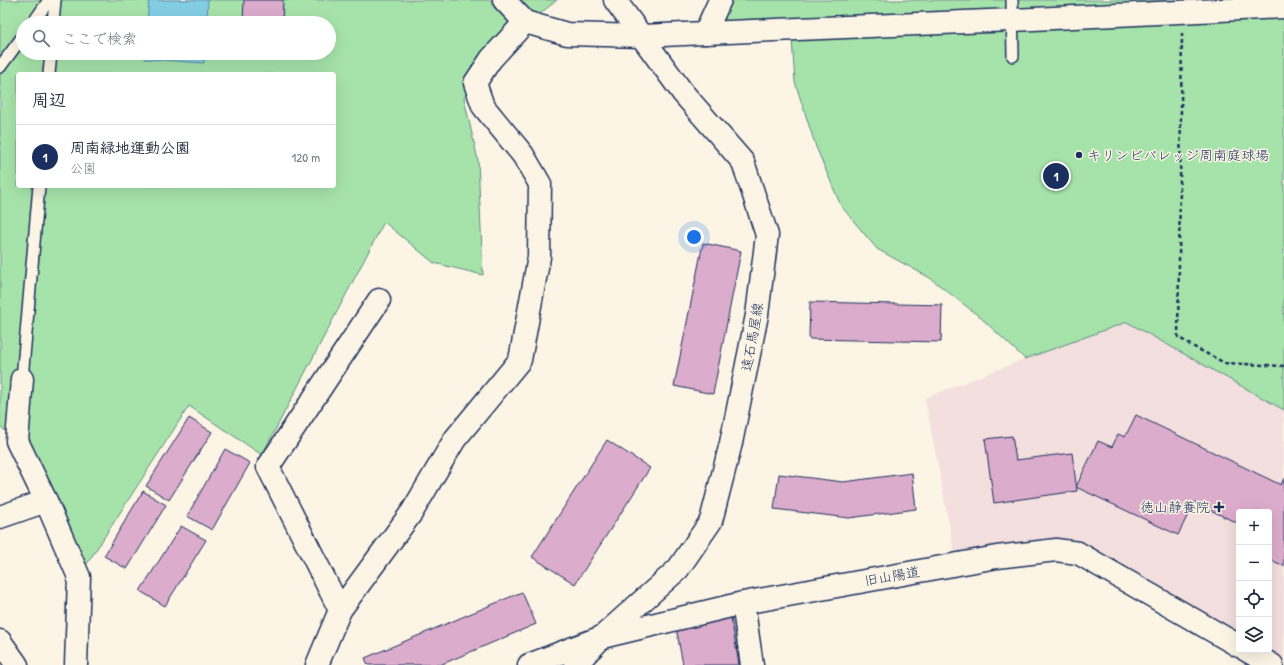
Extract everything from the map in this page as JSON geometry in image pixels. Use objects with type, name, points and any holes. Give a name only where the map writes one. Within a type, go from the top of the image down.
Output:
[{"type":"street","points":[[504,0],[525,22],[567,34],[642,36],[705,33],[1012,10],[1183,12],[1284,7]]},
{"type":"street","name":"遠石馬屋線","points":[[575,665],[602,637],[678,569],[710,521],[732,442],[757,316],[767,235],[743,162],[683,93],[615,0]]},
{"type":"street","points":[[705,33],[720,0]]},
{"type":"street","points":[[317,665],[340,610],[412,512],[455,439],[520,360],[539,257],[540,184],[523,155],[483,106],[475,83],[491,59],[525,22]]},
{"type":"street","points":[[340,610],[268,467],[378,300]]},
{"type":"street","points":[[22,379],[18,441],[79,577],[76,665]]},
{"type":"street","points":[[0,517],[46,501]]},
{"type":"street","name":"旧山陽道","points":[[529,665],[602,637],[743,603],[997,557],[1056,550],[1078,553],[1236,644]]},
{"type":"street","points":[[743,603],[752,665]]},
{"type":"street","points":[[0,641],[17,665]]},
{"type":"street","points":[[1251,653],[1272,665]]},
{"type":"lane","points":[[38,16],[49,0]]},
{"type":"lane","points":[[54,16],[55,0]]},
{"type":"lane","points":[[1012,10],[1013,56]]},
{"type":"lane","points":[[0,67],[16,45]]},
{"type":"lane","points":[[49,72],[50,60]]},
{"type":"lane","points":[[22,379],[39,188]]},
{"type":"path","points":[[1183,12],[1178,337],[1225,363],[1284,366]]},
{"type":"shaded area","points":[[1127,322],[1284,410],[1284,659],[1272,653],[1272,509],[1236,509],[1236,632],[1078,545],[957,566],[925,398],[1025,359]]},
{"type":"green space","points":[[0,0],[557,0],[475,66],[464,99],[478,160],[483,275],[434,263],[384,222],[262,455],[189,406],[83,570],[8,434],[0,426]]},
{"type":"green space","points":[[720,0],[1284,0],[1284,410],[1127,322],[1025,359],[980,317],[930,278],[877,249],[841,206],[816,147],[795,82],[791,26],[706,33]]},
{"type":"water","points":[[149,0],[208,0],[207,16],[148,16]]},
{"type":"water","points":[[160,60],[204,60],[204,63]]},
{"type":"building","points":[[244,0],[283,0],[282,16],[243,16]]},
{"type":"building","points":[[703,243],[741,251],[713,394],[674,386]]},
{"type":"building","points":[[810,302],[942,305],[941,342],[809,339]]},
{"type":"building","points":[[1136,415],[1281,485],[1284,478],[1284,566],[1272,560],[1272,509],[1236,509],[1236,523],[1194,502],[1178,535],[1076,487],[1098,441],[1112,447],[1118,434],[1125,437]]},
{"type":"building","points":[[189,418],[212,432],[169,500],[146,486]]},
{"type":"building","points":[[1012,436],[1016,460],[1072,453],[1077,491],[994,503],[985,439]]},
{"type":"building","points":[[607,440],[650,468],[575,584],[532,557]]},
{"type":"building","points":[[225,449],[250,463],[212,530],[187,516]]},
{"type":"building","points":[[912,473],[916,509],[849,518],[774,509],[779,474],[843,482]]},
{"type":"building","points":[[143,491],[166,505],[127,569],[104,556]]},
{"type":"building","points":[[181,526],[206,540],[165,606],[140,591]]},
{"type":"building","points":[[522,592],[536,624],[440,665],[368,665],[365,658]]},
{"type":"building","points":[[731,617],[739,665],[683,665],[676,627]]},
{"type":"place","name":"キリンビバレッジ周南庭球場","points":[[1079,155]]},
{"type":"place","name":"周南緑地運動公園","points":[[1056,176]]},
{"type":"place","name":"徳山静養院","points":[[1219,507]]}]
